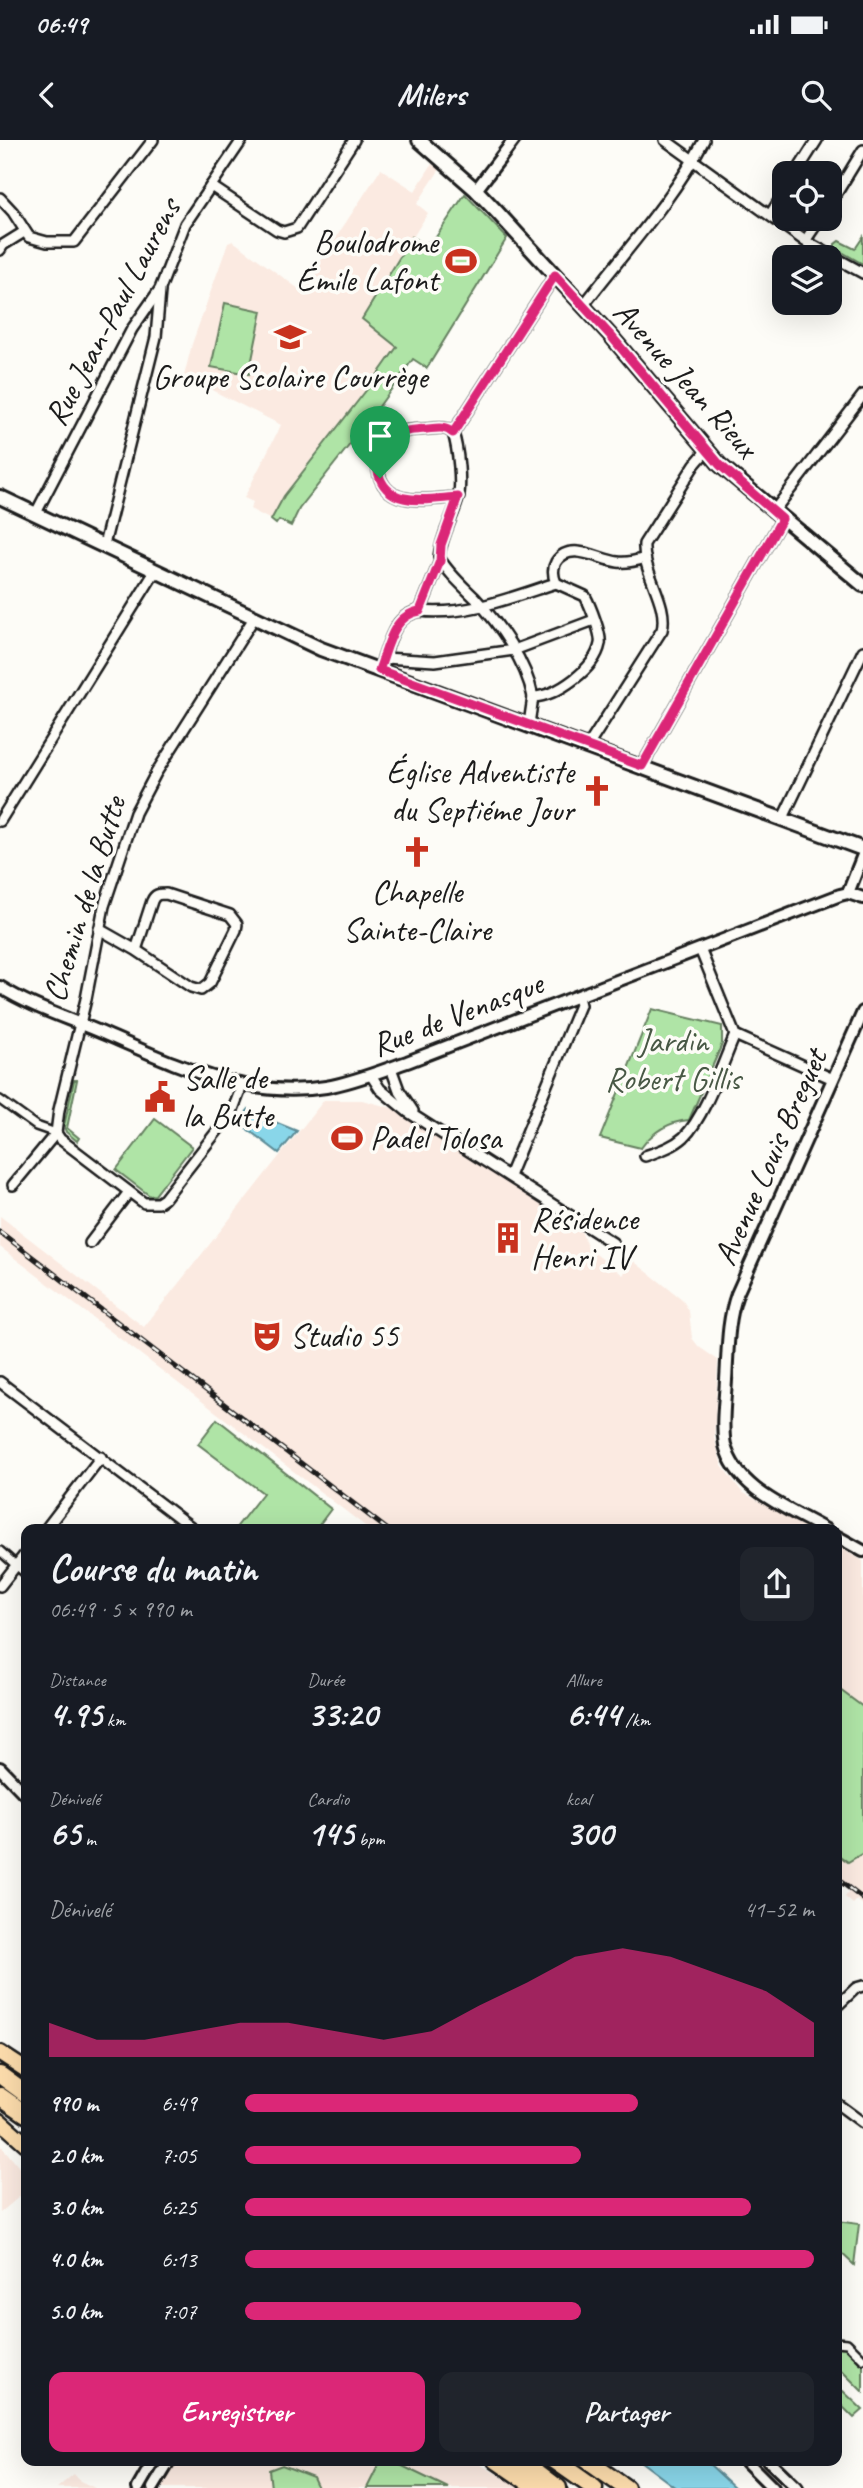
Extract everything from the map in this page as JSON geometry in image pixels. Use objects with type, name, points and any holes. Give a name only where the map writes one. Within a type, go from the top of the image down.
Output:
[{"type":"highway","points":[[0,2075],[21,2090]]},
{"type":"highway","points":[[0,2096],[21,2111]]},
{"type":"highway","points":[[505,2466],[537,2488]]},
{"type":"highway","points":[[529,2466],[558,2488]]},
{"type":"highway","points":[[563,2466],[594,2488]]},
{"type":"highway","points":[[595,2466],[626,2488]]},
{"type":"main road","name":"Avenue Jean Rieux","points":[[419,140],[476,190],[555,275],[720,465],[863,585]]},
{"type":"main road","points":[[0,497],[321,649],[382,664],[529,724],[863,849]]},
{"type":"main road","points":[[0,2053],[21,2067]]},
{"type":"main road","points":[[0,2121],[21,2140]]},
{"type":"street","points":[[0,198],[29,237],[74,242],[153,140]]},
{"type":"street","name":"Rue Jean-Paul Laurens","points":[[36,513],[132,329],[160,289],[186,225],[242,140]]},
{"type":"street","points":[[211,186],[277,230],[291,231],[297,228],[354,140]]},
{"type":"street","points":[[476,190],[514,140]]},
{"type":"street","points":[[666,140],[806,241],[863,273]]},
{"type":"street","points":[[583,306],[646,225],[704,140]]},
{"type":"street","points":[[804,161],[817,140]]},
{"type":"street","points":[[842,184],[863,150]]},
{"type":"street","points":[[806,241],[812,231]]},
{"type":"street","points":[[0,250],[3,245],[24,232]]},
{"type":"street","points":[[420,611],[440,561],[441,545],[458,497],[460,486],[453,433],[555,275]]},
{"type":"street","points":[[104,545],[156,337],[160,289]]},
{"type":"street","points":[[642,766],[778,515],[863,395]]},
{"type":"street","points":[[453,433],[442,428],[398,433],[382,447],[378,471],[382,484],[397,496],[416,499],[458,497]]},
{"type":"street","points":[[588,746],[662,630],[663,617],[645,558],[644,544],[695,464],[707,450]]},
{"type":"street","points":[[556,583],[553,572],[555,564],[567,553],[581,552],[616,562],[645,558]]},
{"type":"street","points":[[440,561],[482,606],[514,650],[533,697],[529,724]]},
{"type":"street","points":[[0,821],[156,570]]},
{"type":"street","points":[[533,697],[540,697],[572,683],[582,674],[600,644],[594,620],[585,596],[556,583],[482,606],[445,613],[420,611],[410,614],[395,628],[382,664],[435,661],[514,650],[594,620]]},
{"type":"street","name":"Chemin de la Butte","points":[[0,987],[78,1027],[99,929],[122,848],[140,801],[254,618]]},
{"type":"street","points":[[783,818],[863,651]]},
{"type":"street","points":[[863,855],[848,893],[863,898]]},
{"type":"street","name":"Rue de Venasque","points":[[78,1027],[215,1079],[264,1089],[309,1089],[342,1083],[391,1068],[848,893]]},
{"type":"street","points":[[99,929],[191,987],[201,990],[210,984],[237,924],[230,915],[159,894],[154,896],[136,950]]},
{"type":"street","points":[[700,949],[735,1034],[833,1079]]},
{"type":"street","points":[[509,1176],[580,1005],[578,997]]},
{"type":"street","name":"Avenue Louis Breguet","points":[[816,1524],[756,1489],[742,1478],[732,1463],[725,1445],[724,1424],[730,1325],[737,1294],[863,1012]]},
{"type":"street","points":[[13,1185],[56,1133],[78,1027]]},
{"type":"street","points":[[645,1156],[667,1149],[684,1137],[696,1123],[735,1034]]},
{"type":"street","points":[[391,1068],[405,1102],[425,1122]]},
{"type":"street","points":[[371,1074],[383,1093],[613,1243]]},
{"type":"street","points":[[0,1100],[36,1126],[56,1133],[129,1192],[149,1204],[164,1199],[232,1112],[242,1086]]},
{"type":"street","points":[[90,1243],[129,1192]]},
{"type":"street","points":[[0,1382],[187,1524]]},
{"type":"street","points":[[50,1524],[101,1457]]},
{"type":"street","points":[[842,1539],[863,1551]]},
{"type":"street","points":[[0,1551],[21,1570]]},
{"type":"street","points":[[0,1586],[21,1559]]},
{"type":"street","points":[[0,1768],[21,1790]]},
{"type":"street","points":[[842,2002],[859,1987]]},
{"type":"street","points":[[842,2107],[863,2123]]},
{"type":"street","points":[[842,2343],[847,2343],[863,2359]]},
{"type":"street","points":[[138,2488],[151,2466]]},
{"type":"street","points":[[153,2488],[166,2466]]},
{"type":"street","points":[[751,2466],[773,2488]]},
{"type":"street","points":[[774,2466],[797,2488]]},
{"type":"shaded area","name":"Groupe Scolaire Courrège","points":[[432,164],[440,169],[417,204],[428,213],[362,319],[397,346],[368,388],[284,496],[271,520],[250,509],[253,502],[244,498],[281,425],[184,376],[192,344],[228,243],[233,241],[303,292],[308,280],[381,169],[415,191]]},
{"type":"shaded area","points":[[324,1100],[362,1100],[392,1108],[581,1231],[588,1248],[623,1275],[632,1260],[682,1299],[689,1311],[692,1338],[699,1347],[718,1360],[714,1437],[722,1466],[742,1492],[799,1524],[362,1524],[0,1247],[0,1216],[144,1327]]},
{"type":"shaded area","points":[[842,1549],[863,1561],[863,1905],[857,1900],[853,1904],[845,1897],[849,1891],[842,1886]]},
{"type":"shaded area","points":[[0,2144],[21,2170],[21,2195],[0,2213]]},
{"type":"shaded area","points":[[175,2466],[483,2466],[521,2488],[161,2488]]},
{"type":"shaded area","points":[[74,2474],[80,2481],[95,2488],[57,2488]]},
{"type":"green space","points":[[465,194],[507,238],[427,368],[413,359],[299,509],[291,526],[279,520],[276,524],[271,520],[284,496],[397,347],[362,319],[412,237],[423,244],[434,240]]},
{"type":"green space","points":[[863,237],[863,264],[842,252],[842,245],[835,244],[839,241],[855,249]]},
{"type":"green space","points":[[225,303],[262,311],[249,374],[211,367]]},
{"type":"green space","name":"Jardin Robert Gillis","points":[[652,1009],[722,1026],[722,1044],[689,1120],[662,1128],[641,1148],[600,1138]]},
{"type":"green space","points":[[74,1080],[77,1080],[67,1128],[79,1138],[77,1141],[66,1132],[64,1126]]},
{"type":"green space","points":[[155,1119],[192,1147],[155,1195],[150,1196],[116,1170]]},
{"type":"green space","points":[[217,1419],[331,1509],[320,1524],[239,1524],[263,1493],[198,1444]]},
{"type":"green space","points":[[842,1691],[863,1707],[863,1853],[848,1862],[842,1858]]},
{"type":"green space","points":[[842,2222],[859,2224],[854,2265],[842,2254]]},
{"type":"green space","points":[[842,2346],[846,2346],[863,2363],[863,2392],[842,2371]]},
{"type":"green space","points":[[842,2392],[863,2410],[854,2418],[842,2406]]},
{"type":"green space","points":[[285,2466],[313,2477],[318,2488],[271,2488],[269,2470]]},
{"type":"green space","points":[[378,2466],[402,2466],[448,2488],[367,2488]]},
{"type":"water","points":[[248,1110],[297,1131],[279,1153],[238,1122]]},
{"type":"water","points":[[647,2466],[711,2466],[735,2488],[676,2488]]},
{"type":"railway","points":[[0,1232],[380,1524]]},
{"type":"railway","points":[[842,1883],[863,1899]]},
{"type":"place","name":"Boulodrome Émile Lafont","points":[[461,261]]},
{"type":"place","name":"Groupe Scolaire Courrège","points":[[290,337]]},
{"type":"place","name":"Église Adventiste du Septiéme Jour","points":[[597,791]]},
{"type":"place","name":"Chapelle Sainte-Claire","points":[[417,852]]},
{"type":"place","name":"Salle de la Butte","points":[[160,1097]]},
{"type":"place","name":"Padel Tolosa","points":[[347,1138]]},
{"type":"place","name":"Résidence Henri IV","points":[[508,1238]]},
{"type":"place","name":"Studio 55","points":[[267,1336]]},
{"type":"route","points":[[555,275],[611,336],[720,465],[782,519],[642,766],[379,670],[395,628],[410,614],[420,611],[440,561],[441,545],[458,497],[405,498],[386,489],[380,478],[380,453],[391,437],[409,430],[442,428],[453,433],[555,275]]}]
